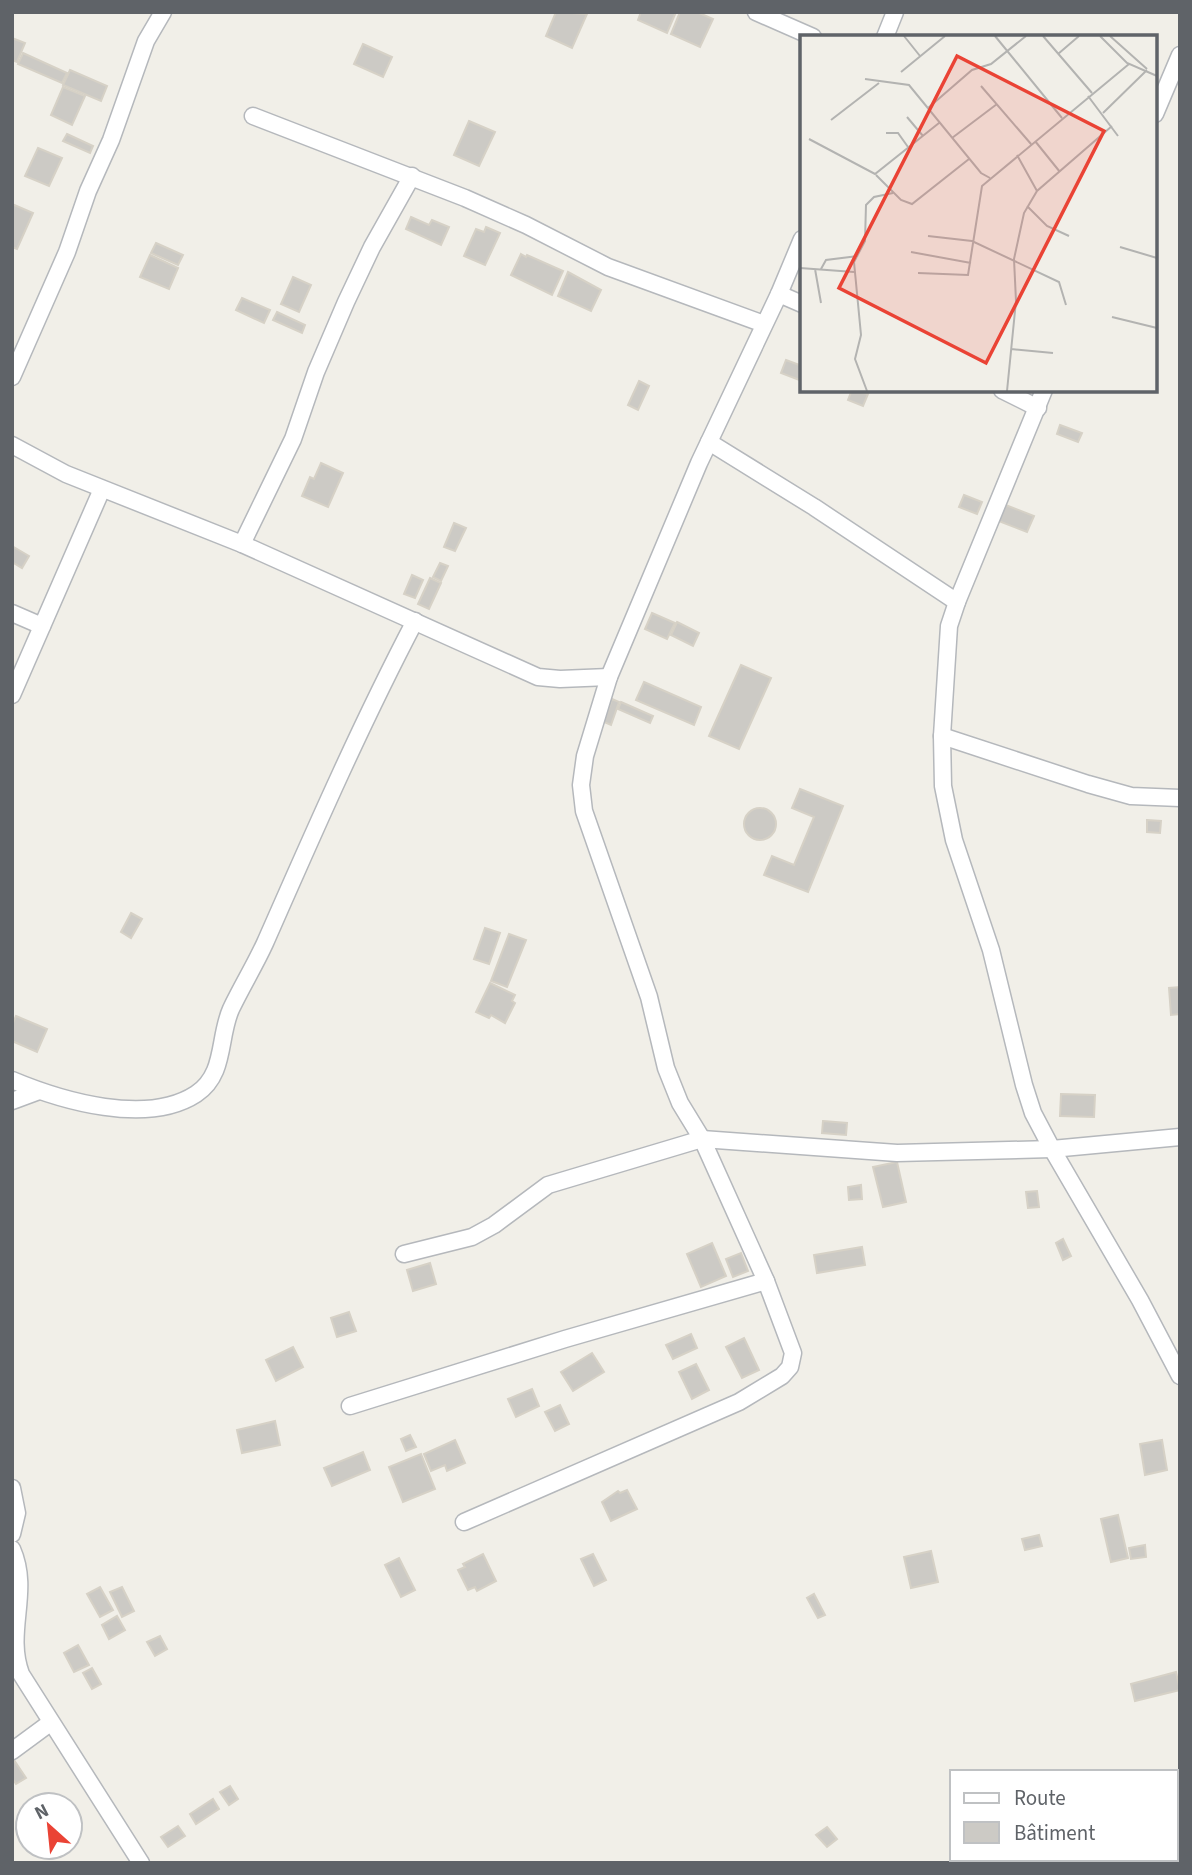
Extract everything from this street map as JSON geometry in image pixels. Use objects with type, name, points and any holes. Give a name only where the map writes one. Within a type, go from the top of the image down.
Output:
[{"type":"street","points":[[12,377],[67,252],[88,191],[116,128],[146,41],[163,12]]},
{"type":"street","points":[[756,12],[808,35]]},
{"type":"street","points":[[887,35],[895,12]]},
{"type":"street","points":[[1157,109],[1180,55]]},
{"type":"street","points":[[253,116],[412,176],[526,225],[608,267],[764,324]]},
{"type":"street","points":[[242,544],[293,439],[316,372],[346,302],[372,247],[412,176]]},
{"type":"street","points":[[464,1522],[739,1402],[782,1376],[790,1367],[793,1353],[766,1281],[702,1139],[680,1103],[666,1069],[649,997],[584,811],[582,785],[585,756],[609,677],[709,442],[800,244]]},
{"type":"street","points":[[779,294],[800,303]]},
{"type":"street","points":[[1006,392],[1038,408]]},
{"type":"street","points":[[1043,392],[949,626],[942,736],[943,786],[951,826],[991,950],[1030,1104],[1052,1149],[1140,1300],[1180,1376]]},
{"type":"street","points":[[709,442],[814,507],[957,602]]},
{"type":"street","points":[[12,445],[66,474],[242,544],[538,677],[609,677]]},
{"type":"street","points":[[12,695],[102,489]]},
{"type":"street","points":[[12,613],[42,626]]},
{"type":"street","points":[[12,1080],[38,1091],[113,1108],[153,1110],[175,1104],[197,1093],[213,1076],[231,1010],[264,945],[299,862],[395,656],[415,621]]},
{"type":"street","points":[[942,736],[1132,796],[1180,798]]},
{"type":"street","points":[[12,1101],[38,1091]]},
{"type":"street","points":[[404,1254],[472,1237],[494,1225],[548,1185],[702,1139],[897,1153],[1052,1149],[1180,1137]]},
{"type":"street","points":[[350,1406],[565,1339],[766,1281]]},
{"type":"street","points":[[12,1488],[17,1513],[12,1534]]},
{"type":"street","points":[[12,1549],[20,1575],[15,1659],[28,1689],[141,1863]]},
{"type":"street","points":[[12,1751],[50,1723]]},
{"type":"building","points":[[556,12],[587,14],[572,48],[546,36]]},
{"type":"building","points":[[641,12],[676,12],[667,33],[638,20]]},
{"type":"building","points":[[680,12],[697,12],[713,19],[700,47],[671,34]]},
{"type":"building","points":[[12,38],[25,43],[17,62],[12,60]]},
{"type":"building","points":[[363,44],[392,57],[383,77],[354,64]]},
{"type":"building","points":[[23,53],[67,73],[62,83],[18,64]]},
{"type":"building","points":[[70,70],[107,86],[101,101],[63,85]]},
{"type":"building","points":[[63,87],[85,96],[72,125],[51,115]]},
{"type":"building","points":[[469,121],[495,132],[479,166],[454,155]]},
{"type":"building","points":[[67,134],[93,146],[90,153],[63,141]]},
{"type":"building","points":[[38,148],[62,158],[49,186],[25,176]]},
{"type":"building","points":[[12,204],[33,213],[17,249],[12,247]]},
{"type":"building","points":[[411,217],[429,225],[432,220],[449,227],[441,245],[406,229]]},
{"type":"building","points":[[486,227],[500,233],[485,265],[464,256],[476,229],[484,232]]},
{"type":"building","points":[[156,243],[183,255],[178,265],[151,253]]},
{"type":"building","points":[[521,254],[563,271],[552,295],[511,275]]},
{"type":"building","points":[[150,255],[178,268],[169,289],[140,277]]},
{"type":"building","points":[[568,272],[601,290],[591,311],[558,296]]},
{"type":"building","points":[[293,277],[311,285],[299,312],[281,304]]},
{"type":"building","points":[[242,298],[270,310],[264,323],[236,310]]},
{"type":"building","points":[[277,312],[305,325],[302,333],[273,320]]},
{"type":"building","points":[[786,360],[800,365],[800,380],[781,373]]},
{"type":"building","points":[[639,381],[649,386],[638,410],[628,405]]},
{"type":"building","points":[[851,392],[868,394],[863,406],[848,400]]},
{"type":"building","points":[[1060,425],[1082,433],[1078,442],[1057,434]]},
{"type":"building","points":[[321,463],[343,473],[328,507],[302,496],[310,477],[314,479]]},
{"type":"building","points":[[964,495],[982,502],[977,514],[959,507]]},
{"type":"building","points":[[1003,504],[1034,516],[1027,532],[996,520]]},
{"type":"building","points":[[454,523],[466,528],[455,551],[444,547]]},
{"type":"building","points":[[12,546],[29,556],[22,568],[12,562]]},
{"type":"building","points":[[440,563],[448,566],[441,581],[433,577]]},
{"type":"building","points":[[412,575],[423,580],[415,598],[404,594]]},
{"type":"building","points":[[430,578],[441,583],[429,609],[418,604]]},
{"type":"building","points":[[652,613],[675,623],[667,639],[645,629]]},
{"type":"building","points":[[677,622],[699,633],[693,646],[671,635]]},
{"type":"building","points":[[741,665],[771,678],[739,749],[709,736]]},
{"type":"building","points":[[644,682],[701,707],[694,725],[636,700]]},
{"type":"building","points":[[612,699],[619,702],[611,725],[604,722]]},
{"type":"building","points":[[621,702],[653,716],[650,723],[618,709]]},
{"type":"building","points":[[800,789],[843,806],[808,892],[764,875],[772,856],[794,865],[814,817],[792,808]]},
{"type":"building","points":[[760,808],[771,813],[776,824],[771,835],[760,840],[749,835],[744,824],[749,813]]},
{"type":"building","points":[[1147,820],[1161,821],[1160,833],[1147,832]]},
{"type":"building","points":[[131,913],[142,919],[131,938],[121,932]]},
{"type":"building","points":[[485,928],[500,933],[489,964],[474,959]]},
{"type":"building","points":[[509,934],[526,940],[507,987],[491,981]]},
{"type":"building","points":[[490,983],[515,995],[512,1001],[515,1003],[505,1023],[491,1015],[489,1018],[476,1012]]},
{"type":"building","points":[[1180,987],[1180,1014],[1171,1015],[1169,988]]},
{"type":"building","points":[[16,1016],[47,1029],[37,1052],[12,1041],[12,1025]]},
{"type":"building","points":[[1061,1094],[1095,1095],[1094,1117],[1060,1116]]},
{"type":"building","points":[[823,1121],[847,1123],[846,1135],[822,1133]]},
{"type":"building","points":[[897,1162],[906,1202],[883,1207],[873,1167]]},
{"type":"building","points":[[861,1185],[862,1199],[849,1200],[848,1187]]},
{"type":"building","points":[[1037,1191],[1039,1207],[1028,1208],[1026,1192]]},
{"type":"building","points":[[1063,1239],[1071,1256],[1063,1260],[1056,1243]]},
{"type":"building","points":[[712,1243],[726,1276],[701,1287],[687,1254]]},
{"type":"building","points":[[862,1247],[865,1265],[817,1273],[814,1255]]},
{"type":"building","points":[[741,1253],[748,1271],[733,1277],[726,1259]]},
{"type":"building","points":[[430,1263],[436,1284],[413,1291],[407,1270]]},
{"type":"building","points":[[349,1312],[356,1331],[337,1337],[331,1318]]},
{"type":"building","points":[[691,1334],[697,1348],[673,1359],[666,1345]]},
{"type":"building","points":[[744,1338],[759,1370],[742,1378],[726,1347]]},
{"type":"building","points":[[293,1347],[303,1367],[276,1381],[266,1360]]},
{"type":"building","points":[[592,1353],[604,1372],[573,1391],[561,1372]]},
{"type":"building","points":[[696,1364],[709,1390],[692,1399],[679,1372]]},
{"type":"building","points":[[532,1389],[539,1406],[516,1417],[508,1399]]},
{"type":"building","points":[[560,1405],[569,1424],[555,1431],[545,1412]]},
{"type":"building","points":[[275,1421],[280,1445],[242,1453],[237,1430]]},
{"type":"building","points":[[410,1435],[416,1447],[406,1451],[401,1439]]},
{"type":"building","points":[[455,1440],[465,1463],[447,1471],[445,1465],[431,1471],[424,1454]]},
{"type":"building","points":[[1162,1440],[1167,1470],[1145,1475],[1140,1444]]},
{"type":"building","points":[[363,1452],[370,1470],[332,1486],[324,1468]]},
{"type":"building","points":[[421,1454],[435,1489],[403,1502],[389,1467]]},
{"type":"building","points":[[627,1490],[637,1509],[611,1521],[602,1502],[618,1491],[620,1493]]},
{"type":"building","points":[[1118,1515],[1128,1558],[1111,1562],[1101,1519]]},
{"type":"building","points":[[1039,1535],[1042,1546],[1025,1550],[1022,1539]]},
{"type":"building","points":[[1145,1545],[1146,1557],[1131,1559],[1129,1548]]},
{"type":"building","points":[[931,1551],[938,1582],[911,1588],[904,1557]]},
{"type":"building","points":[[483,1554],[496,1581],[477,1591],[475,1587],[468,1590],[458,1570],[465,1567],[463,1564]]},
{"type":"building","points":[[593,1554],[606,1580],[594,1586],[581,1559]]},
{"type":"building","points":[[399,1558],[415,1590],[401,1597],[385,1565]]},
{"type":"building","points":[[100,1587],[113,1610],[100,1617],[87,1594]]},
{"type":"building","points":[[122,1587],[134,1611],[122,1617],[110,1592]]},
{"type":"building","points":[[814,1594],[825,1615],[818,1618],[807,1598]]},
{"type":"building","points":[[117,1616],[125,1630],[109,1639],[102,1625]]},
{"type":"building","points":[[160,1636],[167,1649],[155,1656],[147,1642]]},
{"type":"building","points":[[78,1645],[89,1665],[74,1672],[64,1653]]},
{"type":"building","points":[[92,1668],[101,1684],[92,1689],[83,1673]]},
{"type":"building","points":[[1176,1672],[1180,1690],[1135,1701],[1131,1684]]},
{"type":"building","points":[[12,1757],[26,1778],[16,1784],[12,1778]]},
{"type":"building","points":[[230,1786],[238,1799],[229,1805],[220,1792]]},
{"type":"building","points":[[213,1799],[219,1809],[196,1824],[190,1814]]},
{"type":"building","points":[[178,1826],[185,1836],[168,1847],[161,1837]]},
{"type":"building","points":[[827,1827],[837,1839],[827,1847],[816,1835]]}]
